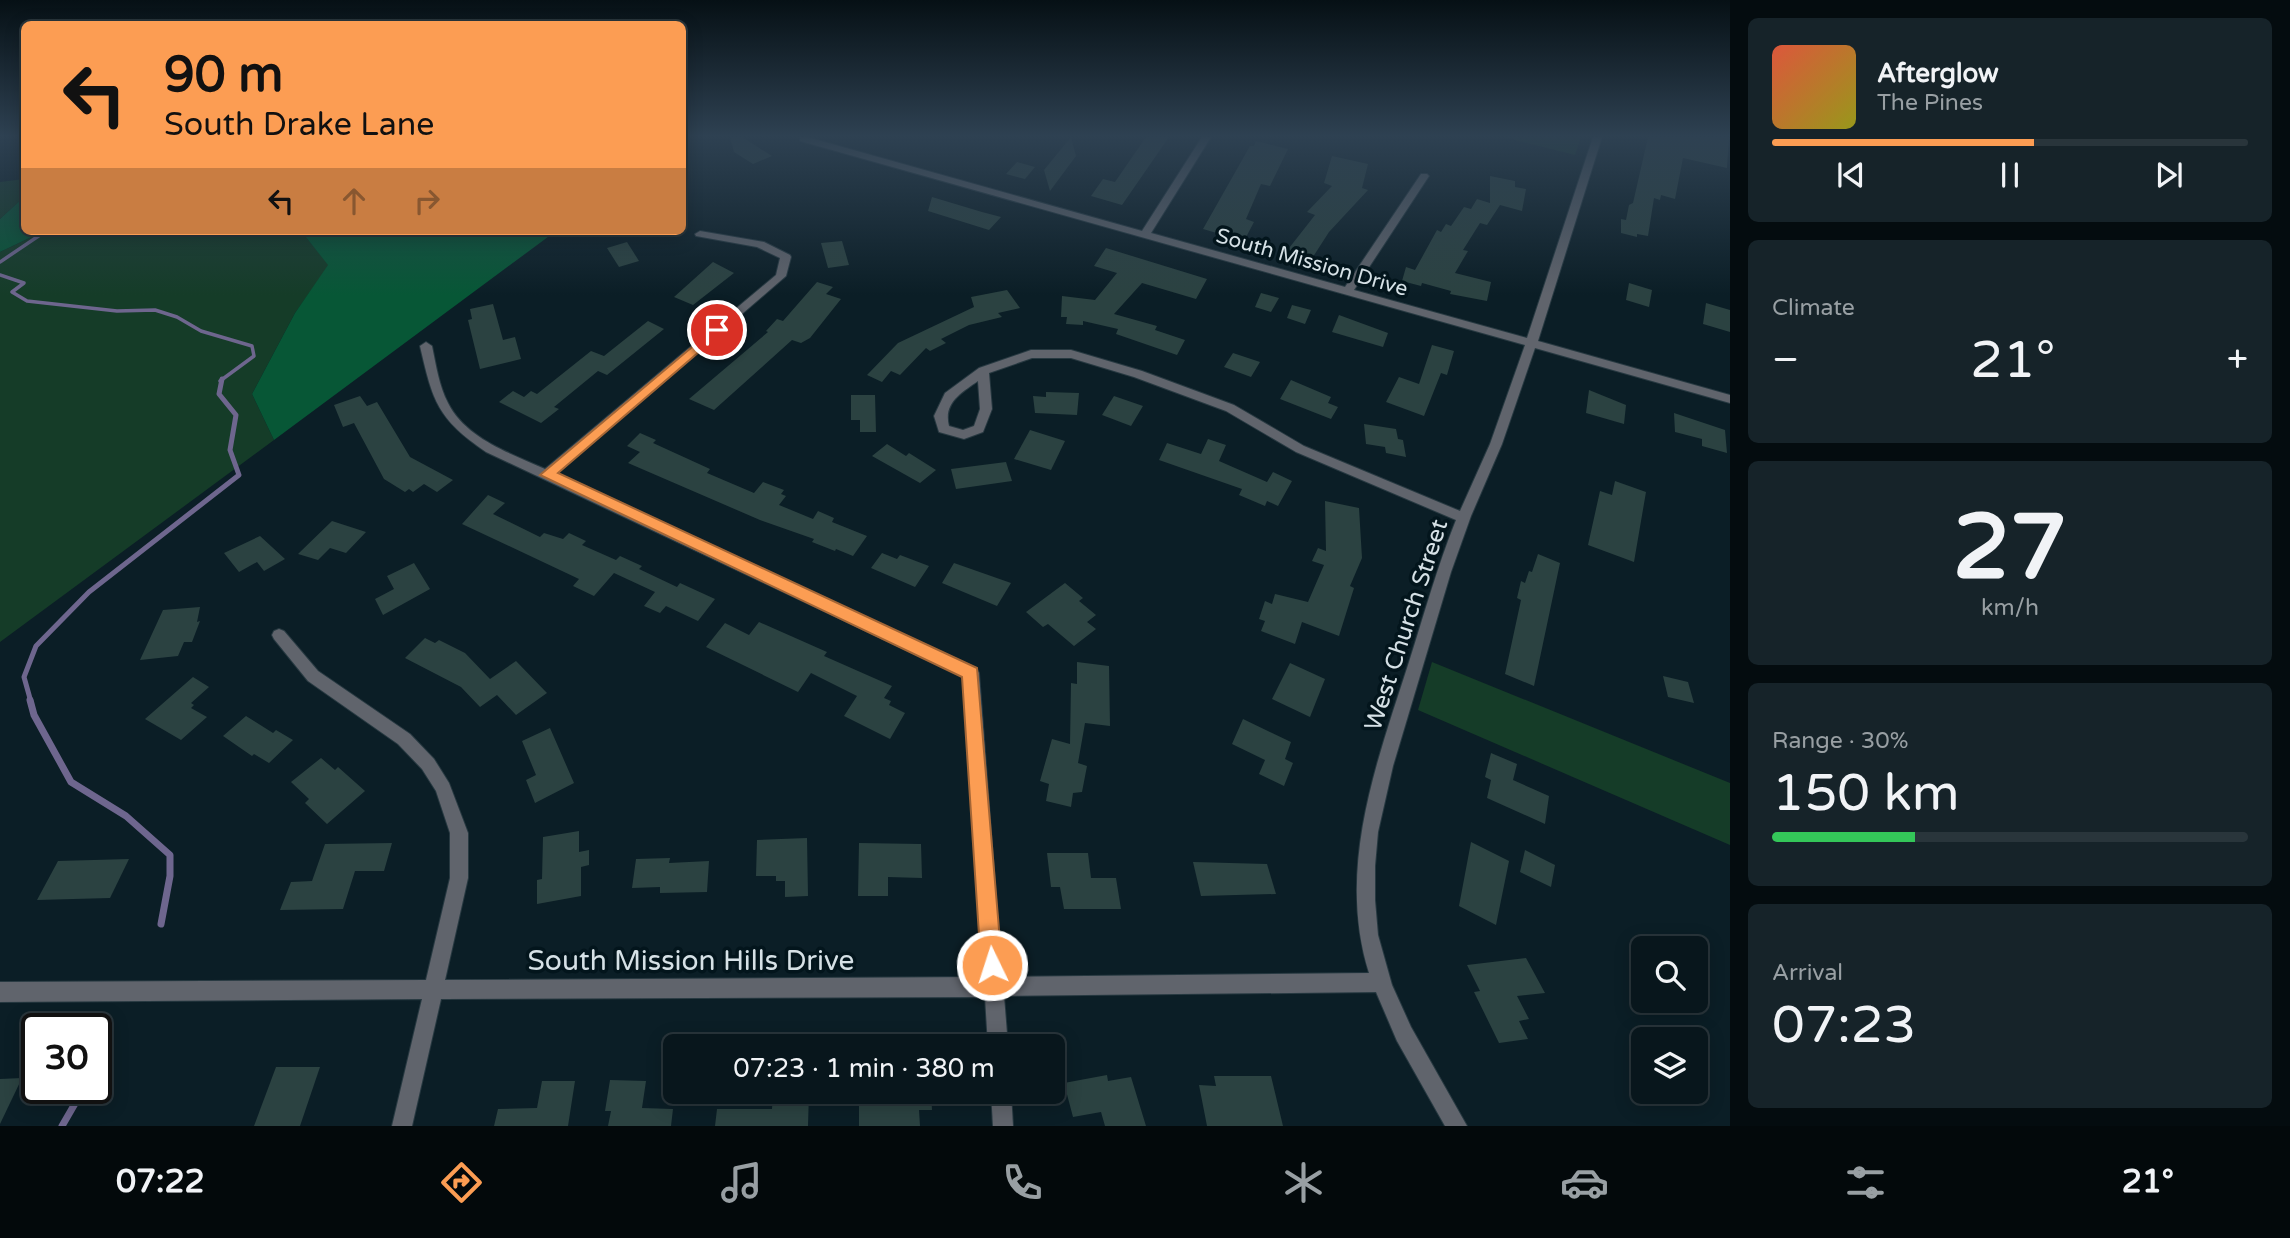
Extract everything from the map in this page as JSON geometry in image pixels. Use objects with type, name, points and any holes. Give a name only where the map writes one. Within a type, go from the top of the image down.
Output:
[{"type":"street","name":"South Mission Drive","points":[[987,190],[1530,345],[1730,398]]},
{"type":"street","points":[[1145,234],[1173,190]]},
{"type":"street","points":[[1347,292],[1415,190]]},
{"type":"street","name":"West Church Street","points":[[1457,1126],[1409,1040],[1382,982],[1369,936],[1365,886],[1367,835],[1376,793],[1463,518],[1499,437],[1581,190]]},
{"type":"street","points":[[547,475],[780,276],[786,257],[760,244],[700,234]]},
{"type":"street","points":[[426,346],[442,409],[459,428],[490,449],[971,673],[997,1034]]},
{"type":"street","points":[[983,371],[986,409],[979,429],[964,435],[943,429],[940,416],[949,397],[983,371],[1031,354],[1071,354],[1138,374],[1230,408],[1300,449],[1463,518]]},
{"type":"street","points":[[279,635],[313,676],[404,739],[428,764],[443,788],[459,833],[459,878],[402,1126]]},
{"type":"street","name":"South Mission Hills Drive","points":[[0,992],[435,988],[993,988],[1382,982]]},
{"type":"street","points":[[1002,1104],[1003,1126]]},
{"type":"green space","points":[[0,190],[21,190],[21,200],[0,219]]},
{"type":"green space","points":[[21,200],[21,235],[36,235],[0,252],[0,219]]},
{"type":"green space","points":[[36,235],[303,235],[329,265],[295,313],[252,394],[274,440],[0,642],[0,252]]},
{"type":"green space","points":[[303,235],[551,235],[274,440],[252,394],[295,313],[328,265]]},
{"type":"green space","points":[[1432,662],[1730,783],[1730,845],[1418,710]]},
{"type":"building","points":[[1096,190],[1133,190],[1122,205],[1091,196]]},
{"type":"building","points":[[1225,190],[1259,190],[1246,219],[1254,222],[1244,241],[1203,229]]},
{"type":"building","points":[[1329,190],[1368,190],[1329,232],[1311,260],[1286,252],[1315,215],[1307,212]]},
{"type":"building","points":[[1490,190],[1526,190],[1522,211],[1500,205],[1487,225],[1480,223],[1463,250],[1468,251],[1455,273],[1491,282],[1487,301],[1450,294],[1451,291],[1422,283],[1421,286],[1402,281],[1406,267],[1415,270],[1437,230],[1441,232],[1446,224],[1451,226],[1464,207],[1471,209],[1477,199],[1490,203]]},
{"type":"building","points":[[1636,190],[1677,190],[1675,199],[1661,195],[1660,200],[1654,198],[1648,236],[1637,234],[1637,237],[1621,233],[1621,219],[1626,220],[1629,205],[1633,203]]},
{"type":"building","points":[[932,197],[1001,217],[989,230],[928,211]]},
{"type":"building","points":[[842,241],[849,265],[828,268],[821,243]]},
{"type":"building","points":[[627,242],[639,261],[619,267],[607,248]]},
{"type":"building","points":[[1106,248],[1207,279],[1196,299],[1142,283],[1114,314],[1157,326],[1155,330],[1185,340],[1177,355],[1116,334],[1118,329],[1083,321],[1083,325],[1066,324],[1067,317],[1061,317],[1062,296],[1095,300],[1117,273],[1094,266]]},
{"type":"building","points":[[713,262],[734,273],[693,305],[674,297]]},
{"type":"building","points":[[817,282],[833,287],[826,294],[841,299],[810,338],[801,343],[792,340],[714,410],[689,399],[768,332],[766,331],[777,319],[783,321]]},
{"type":"building","points":[[1629,283],[1652,290],[1649,307],[1626,300]]},
{"type":"building","points":[[1007,290],[1020,308],[998,313],[1002,317],[969,325],[941,339],[946,343],[930,351],[926,348],[900,375],[891,371],[882,382],[867,375],[898,343],[974,307],[971,297]]},
{"type":"building","points":[[1261,293],[1279,298],[1271,312],[1255,307]]},
{"type":"building","points":[[1706,303],[1730,310],[1730,332],[1703,324]]},
{"type":"building","points":[[493,304],[503,340],[515,337],[521,359],[480,369],[468,320],[472,319],[470,309]]},
{"type":"building","points":[[1292,305],[1311,310],[1305,324],[1287,318]]},
{"type":"building","points":[[1339,315],[1388,333],[1383,347],[1332,332]]},
{"type":"building","points":[[648,321],[664,329],[607,375],[598,371],[554,407],[559,409],[541,423],[499,402],[513,391],[524,397],[531,391],[537,394],[591,351],[604,356]]},
{"type":"building","points":[[1432,345],[1454,351],[1447,375],[1441,373],[1424,416],[1386,402],[1399,377],[1419,384]]},
{"type":"building","points":[[1233,353],[1260,362],[1251,377],[1224,367]]},
{"type":"building","points":[[1291,380],[1331,397],[1328,403],[1338,407],[1331,419],[1280,399]]},
{"type":"building","points":[[1589,390],[1626,405],[1624,424],[1586,413]]},
{"type":"building","points":[[1046,392],[1079,393],[1077,415],[1035,413],[1033,396],[1046,397]]},
{"type":"building","points":[[851,395],[875,395],[876,432],[860,432],[860,420],[851,420]]},
{"type":"building","points":[[360,396],[367,406],[377,402],[410,457],[453,480],[437,492],[424,484],[413,492],[409,489],[405,492],[384,479],[354,423],[343,427],[334,405]]},
{"type":"building","points":[[1114,396],[1143,406],[1131,426],[1102,415]]},
{"type":"building","points":[[1674,413],[1725,430],[1727,453],[1702,446],[1702,439],[1675,432]]},
{"type":"building","points":[[1364,424],[1396,429],[1398,439],[1403,440],[1406,457],[1386,453],[1385,447],[1366,444]]},
{"type":"building","points":[[1030,430],[1065,441],[1051,470],[1014,459]]},
{"type":"building","points":[[640,433],[656,440],[653,443],[710,469],[707,473],[754,493],[763,482],[784,490],[781,494],[786,496],[779,505],[813,519],[818,511],[834,518],[832,522],[867,536],[853,556],[836,549],[835,551],[812,542],[814,539],[760,520],[628,463],[640,452],[627,446]]},
{"type":"building","points":[[1208,439],[1226,445],[1219,461],[1267,482],[1273,472],[1292,481],[1278,506],[1267,501],[1265,506],[1239,495],[1242,489],[1159,460],[1167,443],[1201,454]]},
{"type":"building","points":[[887,444],[906,456],[909,453],[936,470],[920,483],[872,456]]},
{"type":"building","points":[[1006,462],[1012,481],[956,489],[951,469]]},
{"type":"building","points":[[1615,481],[1646,492],[1634,562],[1588,545],[1600,491],[1612,495]]},
{"type":"building","points":[[488,495],[505,503],[493,514],[540,537],[544,533],[563,539],[569,533],[586,541],[582,545],[616,560],[620,556],[642,566],[639,569],[677,587],[680,583],[715,599],[698,621],[666,606],[660,613],[644,606],[655,592],[614,573],[594,596],[573,586],[579,579],[462,524]]},
{"type":"building","points":[[1325,501],[1359,508],[1362,558],[1350,586],[1354,588],[1339,636],[1302,622],[1295,644],[1261,631],[1265,621],[1259,619],[1265,601],[1272,604],[1275,594],[1308,602],[1324,565],[1312,561],[1318,548],[1326,551]]},
{"type":"building","points":[[332,521],[366,532],[346,553],[330,548],[318,560],[298,554]]},
{"type":"building","points":[[260,536],[285,559],[264,571],[257,562],[239,572],[224,553]]},
{"type":"building","points":[[882,553],[897,559],[900,555],[929,566],[915,587],[871,568]]},
{"type":"building","points":[[1538,554],[1560,563],[1534,686],[1505,674],[1521,600],[1517,598],[1521,581],[1525,583],[1529,571],[1532,572]]},
{"type":"building","points":[[414,563],[430,589],[383,615],[375,599],[394,589],[387,576]]},
{"type":"building","points":[[954,563],[1011,583],[997,606],[942,583]]},
{"type":"building","points":[[1065,583],[1083,598],[1079,601],[1096,615],[1087,622],[1096,629],[1074,646],[1048,624],[1043,627],[1026,612]]},
{"type":"building","points":[[200,607],[197,622],[200,621],[192,642],[184,642],[178,656],[140,660],[163,610]]},
{"type":"building","points":[[759,622],[827,652],[824,656],[892,686],[884,698],[891,701],[889,705],[905,713],[890,739],[844,716],[857,696],[811,673],[798,692],[706,647],[725,623],[749,635]]},
{"type":"building","points":[[425,638],[435,643],[439,640],[465,653],[490,679],[516,661],[547,693],[516,715],[497,695],[480,707],[461,687],[405,658]]},
{"type":"building","points":[[1077,662],[1109,666],[1110,726],[1085,723],[1078,763],[1087,766],[1082,792],[1073,793],[1071,807],[1046,801],[1049,784],[1040,781],[1052,739],[1070,744],[1071,683],[1077,684]]},
{"type":"building","points":[[1290,663],[1325,679],[1310,717],[1272,699]]},
{"type":"building","points":[[1663,676],[1688,682],[1694,703],[1668,697]]},
{"type":"building","points":[[193,677],[209,687],[191,703],[194,705],[191,708],[207,717],[181,740],[145,719]]},
{"type":"building","points":[[246,716],[273,733],[276,730],[293,740],[269,763],[254,754],[252,756],[223,736]]},
{"type":"building","points":[[1243,719],[1291,742],[1285,759],[1293,763],[1284,786],[1259,774],[1265,760],[1232,744]]},
{"type":"building","points":[[550,728],[574,783],[535,803],[526,780],[536,775],[522,741]]},
{"type":"building","points":[[1491,753],[1517,764],[1513,780],[1549,796],[1545,824],[1487,798],[1491,780],[1485,777]]},
{"type":"building","points":[[321,758],[335,770],[338,767],[365,791],[327,824],[305,803],[309,799],[291,782]]},
{"type":"building","points":[[579,831],[579,852],[589,850],[589,865],[581,867],[581,896],[537,904],[537,880],[542,879],[543,837]]},
{"type":"building","points":[[807,838],[808,896],[785,897],[785,881],[776,881],[776,876],[756,876],[757,840]]},
{"type":"building","points":[[1471,842],[1509,861],[1496,925],[1459,906]]},
{"type":"building","points":[[392,843],[384,871],[355,871],[343,909],[280,910],[291,882],[312,881],[325,844]]},
{"type":"building","points":[[859,843],[921,844],[922,878],[888,877],[888,896],[858,896]]},
{"type":"building","points":[[1525,850],[1555,865],[1551,887],[1520,872]]},
{"type":"building","points":[[1047,853],[1088,853],[1091,878],[1116,878],[1121,909],[1064,909],[1060,887],[1051,887]]},
{"type":"building","points":[[670,858],[669,863],[709,861],[707,892],[660,893],[660,887],[632,888],[636,859]]},
{"type":"building","points":[[129,859],[110,898],[37,900],[58,861]]},
{"type":"building","points":[[1193,862],[1267,864],[1276,894],[1201,896]]},
{"type":"building","points":[[1526,958],[1545,993],[1517,996],[1529,1019],[1519,1021],[1528,1039],[1499,1043],[1474,992],[1480,991],[1467,965]]},
{"type":"building","points":[[276,1067],[320,1067],[300,1126],[254,1126]]},
{"type":"building","points":[[1107,1075],[1108,1081],[1131,1077],[1146,1126],[1105,1126],[1101,1112],[1073,1117],[1065,1083]]},
{"type":"building","points":[[1214,1076],[1271,1076],[1283,1126],[1207,1126],[1199,1085],[1216,1086]]},
{"type":"building","points":[[21,1078],[0,1124],[0,1079]]},
{"type":"building","points":[[610,1080],[646,1081],[642,1108],[673,1109],[671,1126],[608,1126],[611,1111],[605,1111]]},
{"type":"building","points":[[542,1081],[575,1081],[568,1126],[494,1126],[498,1109],[537,1108]]},
{"type":"building","points":[[772,1104],[809,1104],[808,1126],[715,1126],[717,1109],[772,1109]]},
{"type":"building","points":[[859,1104],[932,1104],[932,1110],[919,1110],[920,1126],[859,1126]]},
{"type":"waterway","points":[[0,262],[40,235]]},
{"type":"waterway","points":[[0,275],[24,283],[12,292],[27,301],[117,311],[155,310],[177,317],[201,331],[252,346],[254,356],[222,380]]},
{"type":"waterway","points":[[31,702],[24,677],[36,646],[89,592],[239,475],[230,450],[236,415],[219,394],[222,380]]},
{"type":"waterway","points":[[30,700],[34,715],[71,782],[126,816],[170,855],[170,876],[161,924]]},
{"type":"waterway","points":[[62,1126],[75,1104]]},
{"type":"route","points":[[717,330],[547,475],[971,673],[992,965]]}]
